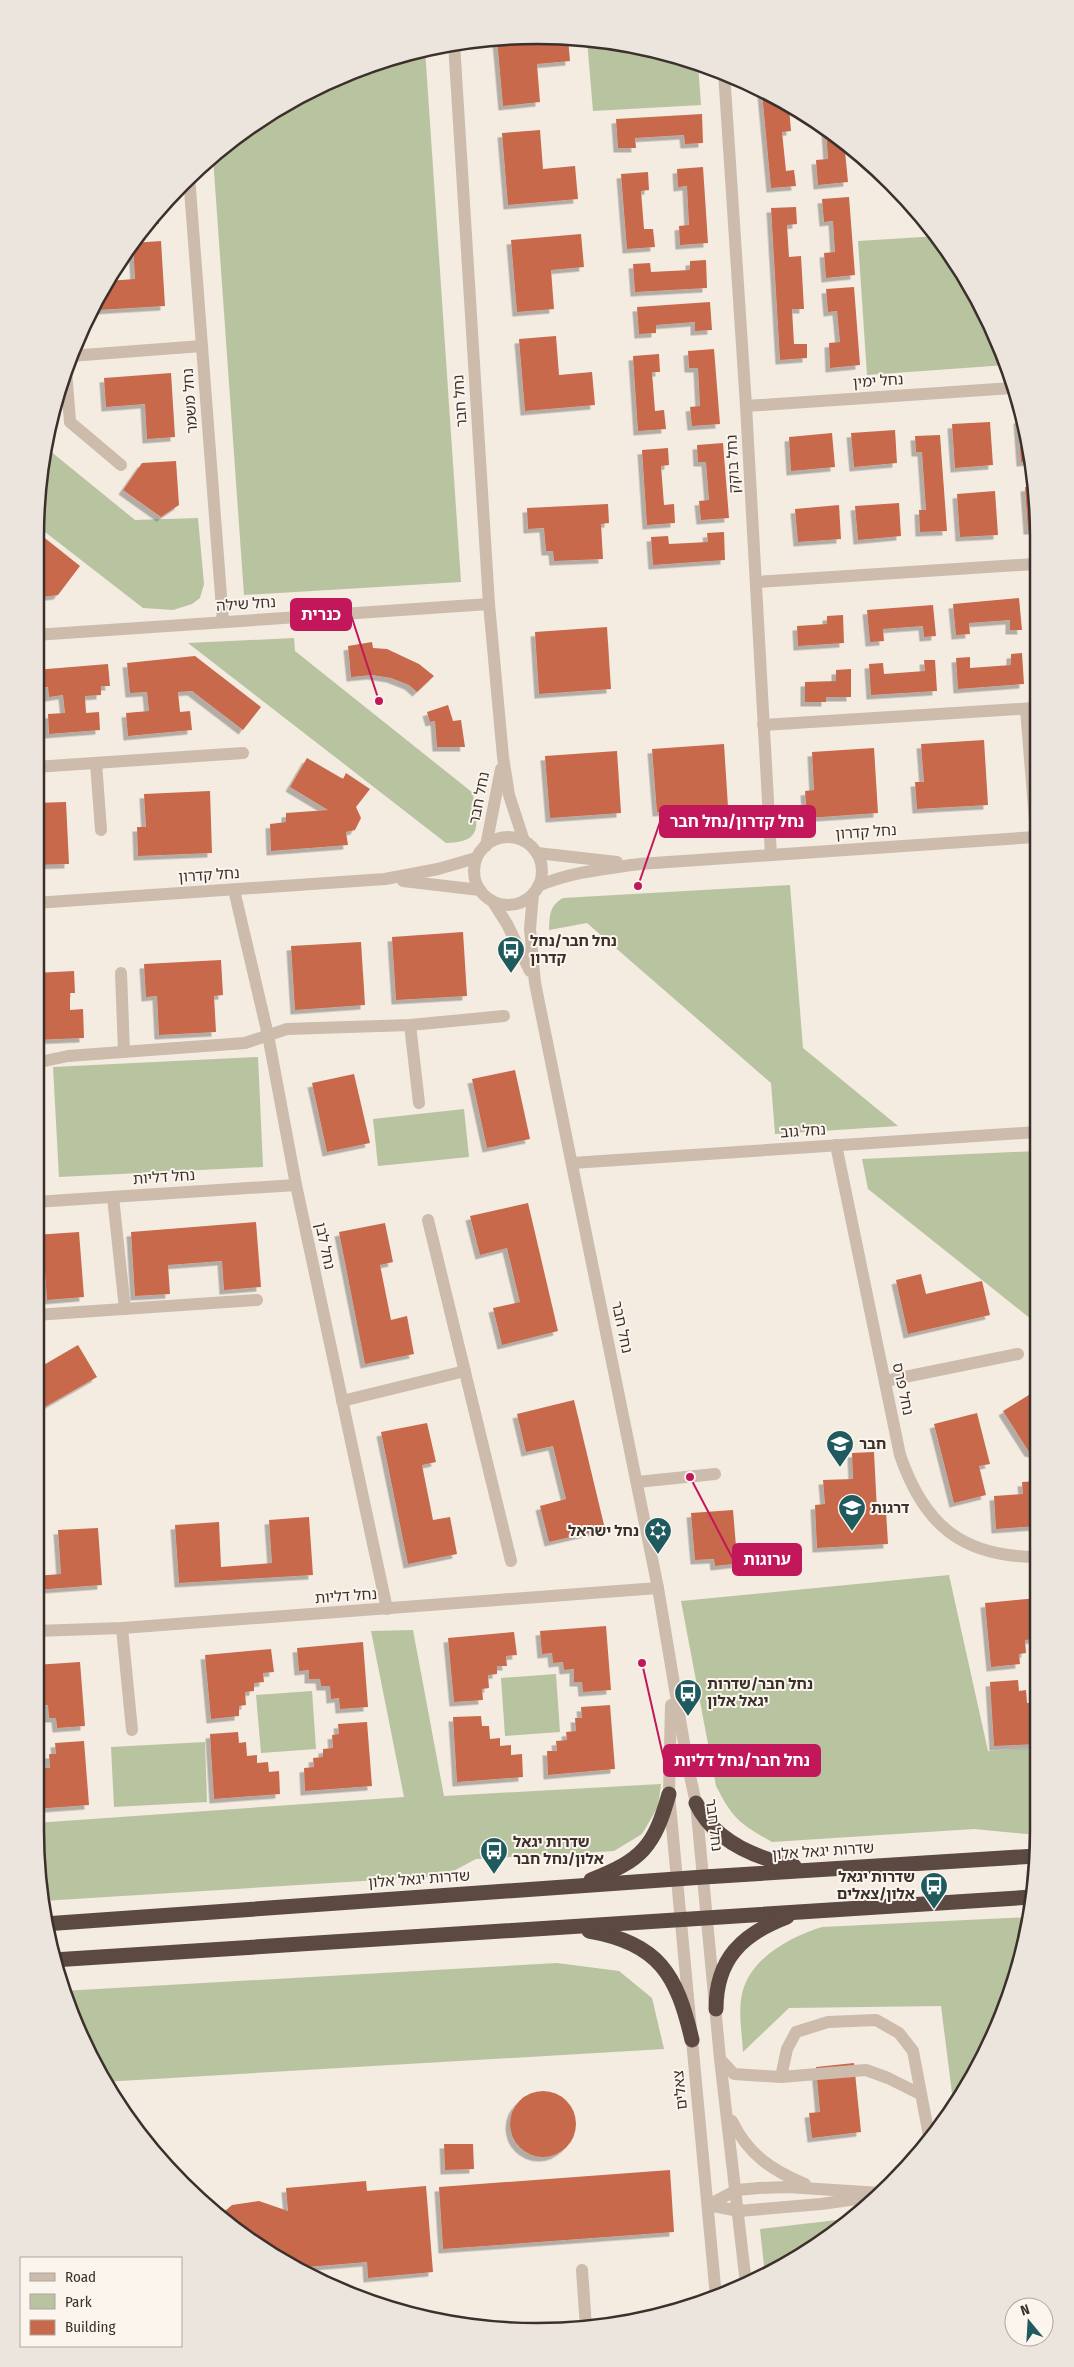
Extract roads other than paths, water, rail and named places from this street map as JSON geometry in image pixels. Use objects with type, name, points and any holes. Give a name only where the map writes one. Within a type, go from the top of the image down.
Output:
[{"type":"highway","points":[[569,1886],[606,1874],[633,1860],[652,1840],[668,1794]]},
{"type":"highway","points":[[696,1803],[709,1826],[734,1844],[763,1858],[811,1870]]},
{"type":"highway","name":"שדרות יגאל אלון","points":[[53,1923],[569,1886],[1029,1856]]},
{"type":"highway","points":[[61,1959],[1025,1897]]},
{"type":"highway","points":[[716,2009],[719,1978],[725,1964],[744,1940],[771,1923],[810,1911]]},
{"type":"highway","points":[[558,1928],[620,1938],[652,1956],[669,1975],[676,1987],[692,2040]]},
{"type":"street","name":"נחל חבר","points":[[454,51],[489,604],[503,757],[509,795],[524,842]]},
{"type":"street","name":"נחל בוקק","points":[[725,80],[746,406],[770,855]]},
{"type":"street","name":"נחל משמר","points":[[190,186],[223,622]]},
{"type":"street","points":[[78,355],[202,346]]},
{"type":"street","points":[[67,387],[70,422],[121,465]]},
{"type":"street","name":"נחל ימין","points":[[746,406],[1007,388]]},
{"type":"street","points":[[756,582],[1030,564]]},
{"type":"street","name":"נחל שילה","points":[[44,634],[489,604]]},
{"type":"street","points":[[764,725],[1030,708]]},
{"type":"street","points":[[44,766],[243,753]]},
{"type":"street","name":"נחל חבר","points":[[486,846],[503,757]]},
{"type":"street","points":[[96,763],[101,830]]},
{"type":"street","points":[[508,837],[524,842],[537,853],[542,869],[536,890],[519,903],[502,904],[493,902],[480,890],[474,874],[476,858],[492,841],[508,837]]},
{"type":"street","name":"נחל קדרון","points":[[536,890],[558,878],[584,871],[639,864],[1030,837]]},
{"type":"street","name":"נחל קדרון","points":[[537,853],[639,864]]},
{"type":"street","name":"נחל קדרון","points":[[44,902],[385,879],[438,869],[476,858]]},
{"type":"street","name":"נחל קדרון","points":[[385,879],[480,890]]},
{"type":"street","name":"נחל לבן","points":[[234,890],[268,1035],[296,1185],[387,1609]]},
{"type":"street","name":"נחל חבר","points":[[536,890],[530,929],[536,983],[658,1588],[672,1678],[696,1803],[708,1918]]},
{"type":"street","name":"נחל חבר","points":[[493,902],[521,949],[536,983]]},
{"type":"street","points":[[121,973],[124,1052]]},
{"type":"street","points":[[44,1061],[68,1056],[245,1043],[287,1029],[410,1025],[504,1016]]},
{"type":"street","points":[[410,1025],[419,1103]]},
{"type":"street","name":"נחל גוב","points":[[572,1163],[1030,1132]]},
{"type":"street","name":"נחל פרס","points":[[836,1145],[900,1455],[910,1484],[923,1506],[954,1534],[980,1550],[1002,1555],[1030,1557]]},
{"type":"street","name":"נחל דליות","points":[[44,1201],[296,1185]]},
{"type":"street","points":[[113,1197],[125,1309]]},
{"type":"street","points":[[428,1220],[511,1561]]},
{"type":"street","points":[[44,1314],[257,1300]]},
{"type":"street","points":[[885,1381],[1018,1354]]},
{"type":"street","points":[[342,1401],[465,1371]]},
{"type":"street","points":[[637,1482],[715,1474]]},
{"type":"street","name":"נחל דליות","points":[[44,1631],[122,1628],[658,1588]]},
{"type":"street","points":[[122,1628],[132,1730]]},
{"type":"street","name":"נחל חבר","points":[[672,1678],[668,1794],[676,1879]]},
{"type":"street","name":"צאלים","points":[[676,1879],[715,2290]]},
{"type":"street","points":[[708,1918],[720,2059],[737,2190],[745,2277]]},
{"type":"street","points":[[781,2077],[787,2048],[796,2032],[828,2022],[876,2020],[899,2033],[913,2051],[928,2130]]},
{"type":"street","points":[[720,2059],[734,2074],[781,2077],[866,2070],[888,2078],[920,2094]]},
{"type":"street","points":[[726,2110],[740,2138],[758,2159],[783,2175],[814,2188]]},
{"type":"street","points":[[708,2205],[737,2190],[788,2187],[871,2192]]},
{"type":"street","points":[[708,2205],[739,2211],[821,2204],[866,2198]]},
{"type":"street","points":[[582,2270],[586,2320]]},
{"type":"place","name":"כנרית","points":[[379,701]]},
{"type":"place","name":"נחל קדרון/נחל חבר","points":[[638,886]]},
{"type":"place","name":"נחל חבר/נחל קדרון","points":[[511,974]]},
{"type":"place","name":"חבר","points":[[840,1468]]},
{"type":"place","name":"ערוגות","points":[[690,1477]]},
{"type":"place","name":"דרגות","points":[[852,1532]]},
{"type":"place","name":"נחל ישראל","points":[[658,1555]]},
{"type":"place","name":"נחל חבר/נחל דליות","points":[[642,1663]]},
{"type":"place","name":"נחל חבר/שדרות יגאל אלון","points":[[688,1717]]},
{"type":"place","name":"שדרות יגאל אלון/נחל חבר","points":[[494,1875]]},
{"type":"place","name":"שדרות יגאל אלון/צאלים","points":[[934,1910]]}]
